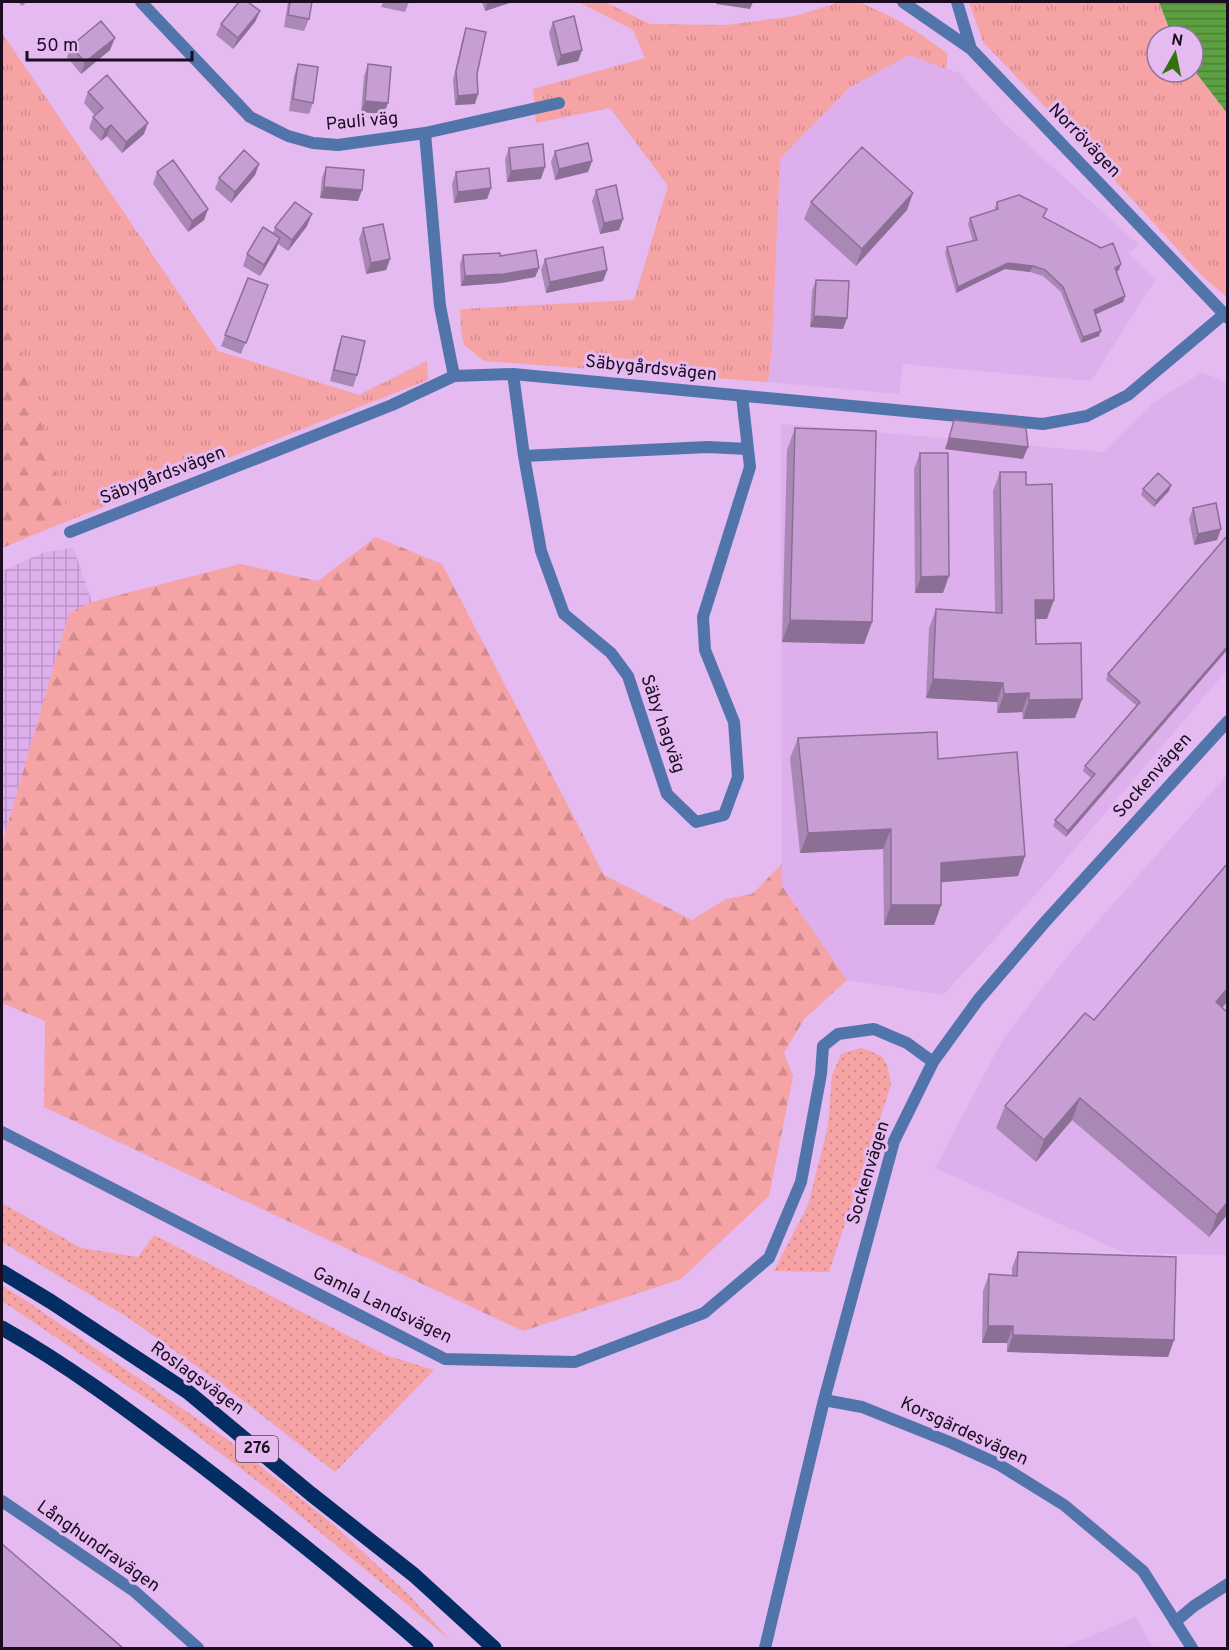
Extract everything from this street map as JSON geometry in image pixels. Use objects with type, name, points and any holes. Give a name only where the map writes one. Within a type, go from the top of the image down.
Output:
[{"type":"main road","name":"Roslagsvägen","points":[[2,1272],[188,1392],[311,1494],[414,1575],[494,1648]]},
{"type":"main road","name":"276","points":[[2,1328],[143,1421],[258,1508],[426,1648]]},
{"type":"street","name":"Pauli väg","points":[[141,2],[250,117],[288,136],[313,143],[338,146],[425,133],[559,103]]},
{"type":"street","name":"Norrövägen","points":[[903,2],[971,49],[1225,316]]},
{"type":"street","points":[[957,2],[971,49]]},
{"type":"street","name":"Pauli väg","points":[[425,133],[440,306],[454,376]]},
{"type":"street","name":"Säbygårdsvägen","points":[[70,532],[392,405],[454,376],[513,374],[1043,424],[1087,416],[1128,395],[1225,316]]},
{"type":"street","name":"Säby hagväg","points":[[513,374],[524,456],[541,551],[564,614],[611,653],[628,676],[667,794],[696,822],[724,815],[738,777],[734,722],[705,650],[703,617],[750,467],[742,396]]},
{"type":"street","points":[[524,456],[707,447],[748,449]]},
{"type":"street","name":"Sockenvägen","points":[[765,1648],[824,1400],[894,1141],[933,1062],[978,999],[1227,720]]},
{"type":"street","name":"Gamla Landsvägen","points":[[2,1132],[445,1359],[575,1362],[704,1312],[769,1258],[801,1182],[821,1074],[823,1046],[838,1034],[874,1029],[907,1043],[933,1062]]},
{"type":"street","name":"Korsgärdesvägen","points":[[824,1400],[862,1407],[893,1418],[998,1464],[1055,1499],[1143,1570],[1192,1648]]},
{"type":"street","name":"Långhundravägen","points":[[2,1501],[134,1591],[198,1648]]},
{"type":"street","points":[[1175,1622],[1227,1584]]},
{"type":"street","name":"Sockenvägen","points":[[759,1648],[769,1633]]},
{"type":"shaded area","points":[[1159,2],[1227,2],[1227,113],[1205,84],[1205,24],[1167,24]]},
{"type":"shaded area","points":[[909,55],[959,73],[1005,124],[1139,245],[1128,253],[1155,280],[1091,381],[903,364],[899,394],[768,382],[772,348],[780,159],[849,88]]},
{"type":"shaded area","points":[[1202,372],[1227,383],[1227,670],[1038,892],[943,995],[847,980],[782,886],[781,424],[1103,452],[1152,404]]},
{"type":"shaded area","points":[[73,547],[92,602],[69,613],[5,833],[2,823],[2,571],[45,552]]},
{"type":"shaded area","points":[[1227,775],[1227,1255],[1125,1253],[935,1168],[1003,1039],[1068,955]]},
{"type":"shaded area","points":[[1136,1617],[1153,1648],[1062,1648]]},
{"type":"green space","points":[[579,2],[605,2],[650,24],[727,25],[795,16],[840,2],[859,2],[894,18],[948,54],[946,69],[909,55],[849,88],[780,159],[772,348],[768,382],[484,361],[464,345],[460,309],[634,300],[668,186],[610,108],[536,123],[533,89],[645,58],[633,30]]},
{"type":"green space","points":[[969,2],[1159,2],[1167,24],[1145,24],[1145,84],[1205,84],[1227,113],[1227,297],[1203,277],[1096,160],[983,42]]},
{"type":"green space","points":[[2,33],[218,351],[359,395],[427,361],[428,380],[70,520],[2,290]]},
{"type":"green space","points":[[2,289],[70,520],[2,548]]},
{"type":"green space","points":[[376,537],[442,564],[604,875],[692,920],[726,899],[752,894],[782,864],[782,886],[847,980],[804,1019],[784,1053],[793,1076],[769,1196],[681,1279],[523,1331],[44,1107],[45,1021],[2,1003],[2,844],[69,613],[92,602],[240,564],[318,581]]},
{"type":"green space","points":[[861,1048],[881,1056],[887,1064],[891,1085],[829,1272],[774,1271],[808,1205],[828,1126],[832,1076],[841,1054]]},
{"type":"green space","points":[[2,1203],[81,1248],[138,1257],[154,1235],[385,1355],[434,1370],[335,1472],[224,1386],[127,1317],[2,1242]]},
{"type":"green space","points":[[2,1286],[228,1440],[335,1526],[409,1595],[449,1639],[269,1490],[166,1412],[2,1301]]},
{"type":"building","points":[[239,2],[248,2],[260,11],[238,38],[221,24]]},
{"type":"building","points":[[290,2],[312,2],[309,19],[288,15]]},
{"type":"building","points":[[574,16],[582,50],[561,55],[553,22]]},
{"type":"building","points":[[101,21],[115,38],[85,62],[71,46]]},
{"type":"building","points":[[466,28],[486,32],[477,74],[478,94],[458,96],[456,71]]},
{"type":"building","points":[[298,64],[318,67],[313,103],[293,99]]},
{"type":"building","points":[[368,64],[391,67],[388,103],[365,101]]},
{"type":"building","points":[[107,75],[148,123],[126,142],[111,125],[105,130],[93,117],[103,108],[88,92]]},
{"type":"building","points":[[588,143],[592,161],[559,169],[555,151]]},
{"type":"building","points":[[543,144],[545,167],[511,171],[509,148]]},
{"type":"building","points":[[862,147],[913,193],[862,249],[811,202]]},
{"type":"building","points":[[244,150],[259,164],[235,192],[219,178]]},
{"type":"building","points":[[173,160],[208,209],[192,221],[157,172]]},
{"type":"building","points":[[326,167],[364,170],[362,190],[324,187]]},
{"type":"building","points":[[489,168],[491,188],[458,192],[456,172]]},
{"type":"building","points":[[616,185],[623,219],[604,223],[596,190]]},
{"type":"building","points":[[1019,195],[1047,209],[1043,217],[1101,248],[1113,243],[1121,264],[1115,268],[1125,296],[1094,310],[1101,331],[1083,337],[1063,287],[1045,270],[1033,266],[1008,263],[958,287],[947,247],[977,240],[970,218],[998,209],[997,202]]},
{"type":"building","points":[[295,202],[312,214],[292,240],[275,227]]},
{"type":"building","points":[[383,224],[390,259],[371,263],[363,228]]},
{"type":"building","points":[[263,227],[280,238],[264,265],[247,254]]},
{"type":"building","points":[[603,247],[607,270],[550,282],[545,259]]},
{"type":"building","points":[[536,250],[539,268],[504,274],[465,276],[463,255],[500,253],[500,256]]},
{"type":"building","points":[[248,278],[268,285],[246,343],[225,335]]},
{"type":"building","points":[[816,280],[849,281],[847,318],[814,316]]},
{"type":"building","points":[[342,336],[365,341],[357,375],[334,370]]},
{"type":"building","points":[[954,420],[1026,428],[1028,447],[949,438]]},
{"type":"building","points":[[795,428],[876,431],[872,622],[790,620]]},
{"type":"building","points":[[920,453],[948,453],[949,576],[921,577]]},
{"type":"building","points":[[1000,472],[1026,472],[1026,485],[1052,484],[1054,600],[1035,600],[1036,644],[1081,643],[1082,699],[1029,700],[1029,693],[1004,694],[1003,683],[933,679],[936,609],[1002,613]]},
{"type":"building","points":[[1158,473],[1171,485],[1156,501],[1143,489]]},
{"type":"building","points":[[1216,503],[1221,529],[1198,534],[1193,508]]},
{"type":"building","points":[[1227,536],[1227,647],[1068,831],[1055,820],[1095,774],[1085,766],[1140,702],[1108,674]]},
{"type":"building","points":[[937,732],[938,759],[1017,752],[1025,856],[941,863],[941,905],[891,905],[891,829],[808,833],[798,738]]},
{"type":"building","points":[[1227,864],[1227,989],[1216,1002],[1227,1012],[1227,1203],[1217,1215],[1080,1098],[1044,1140],[1005,1106],[1085,1013],[1094,1020]]},
{"type":"building","points":[[1018,1252],[1176,1257],[1174,1340],[1013,1335],[1013,1326],[988,1326],[989,1274],[1017,1276]]},
{"type":"building","points":[[2,1544],[123,1648],[2,1648]]}]
